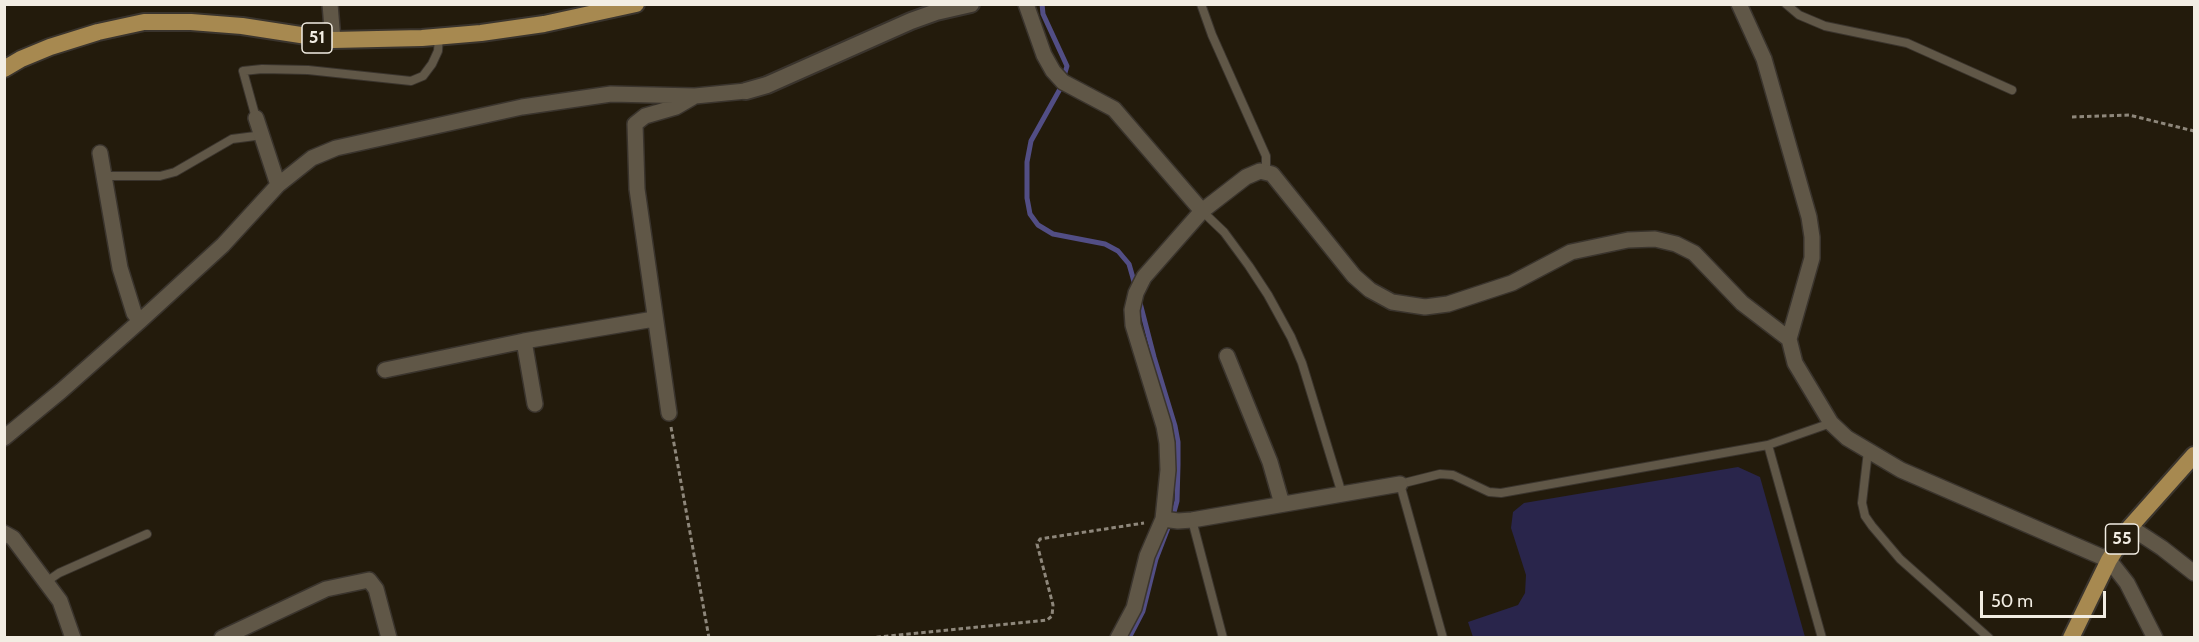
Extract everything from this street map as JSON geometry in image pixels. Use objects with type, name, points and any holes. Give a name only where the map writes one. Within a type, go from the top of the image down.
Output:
[{"type":"main road","name":"51","points":[[4,69],[50,47],[98,32],[144,22],[191,22],[242,26],[333,40],[438,36],[544,24],[636,4]]},
{"type":"main road","name":"55","points":[[2071,638],[2109,560],[2130,527],[2194,455]]},
{"type":"street","points":[[330,4],[333,40]]},
{"type":"street","points":[[4,438],[140,321],[223,245],[279,185],[312,158],[336,148],[522,107],[611,94],[695,96],[746,91],[767,85],[911,21],[936,12],[971,4]]},
{"type":"street","points":[[1026,4],[1044,55],[1053,71],[1063,82],[1114,109],[1202,211]]},
{"type":"street","points":[[1739,4],[1764,59],[1806,206],[1812,237],[1812,258],[1789,339],[1795,363],[1831,423],[1847,438],[1901,471],[2109,560],[2127,583],[2156,638]]},
{"type":"street","points":[[669,413],[637,189],[635,124],[645,116],[676,106],[695,96]]},
{"type":"street","points":[[256,118],[279,185]]},
{"type":"street","points":[[100,153],[120,268],[134,312],[140,321]]},
{"type":"street","points":[[1118,638],[1134,608],[1147,556],[1163,519],[1166,496],[1167,443],[1164,426],[1132,325],[1132,310],[1144,278],[1202,211],[1246,177],[1260,171],[1272,174],[1354,276],[1371,290],[1392,302],[1425,308],[1448,304],[1512,283],[1571,252],[1628,240],[1655,239],[1676,244],[1694,253],[1742,303],[1789,339]]},
{"type":"street","points":[[386,370],[524,341],[654,319]]},
{"type":"street","points":[[524,341],[535,404]]},
{"type":"street","points":[[1227,356],[1270,462],[1282,504]]},
{"type":"street","points":[[1163,519],[1192,520],[1400,484]]},
{"type":"street","points":[[2130,527],[2194,573]]},
{"type":"street","points":[[4,533],[13,538],[60,601],[73,638]]},
{"type":"street","points":[[222,638],[326,589],[369,580],[376,589],[388,638]]},
{"type":"lane","points":[[1201,4],[1212,35],[1266,156],[1266,172]]},
{"type":"lane","points":[[1786,4],[1799,15],[1825,27],[1907,43],[2012,90]]},
{"type":"lane","points":[[256,118],[243,71],[308,70],[411,81],[423,76],[432,64],[438,51],[438,36]]},
{"type":"lane","points":[[103,176],[152,177],[175,172],[232,139],[262,135]]},
{"type":"lane","points":[[1202,211],[1224,232],[1244,258],[1291,337],[1302,363],[1342,494]]},
{"type":"lane","points":[[1443,638],[1400,484],[1440,474],[1452,475],[1489,492],[1501,493],[1768,445],[1831,423]]},
{"type":"lane","points":[[1768,445],[1822,638]]},
{"type":"lane","points":[[1868,451],[1862,503],[1872,526],[1900,559],[1989,638]]},
{"type":"lane","points":[[1192,520],[1223,638]]},
{"type":"lane","points":[[46,582],[59,573],[147,534]]},
{"type":"path","points":[[2072,117],[2129,115],[2194,131]]},
{"type":"path","points":[[669,413],[709,638]]},
{"type":"path","points":[[869,638],[1047,620],[1052,616],[1053,605],[1037,544],[1040,539],[1163,519]]},
{"type":"shaded area","points":[[1738,467],[1760,477],[1805,637],[1473,637],[1468,622],[1518,605],[1525,593],[1526,575],[1511,528],[1513,512],[1524,503]]},
{"type":"waterway","points":[[1042,4],[1043,14],[1067,66],[1060,89],[1031,141],[1027,162],[1027,198],[1030,214],[1038,225],[1053,234],[1105,244],[1118,251],[1129,264],[1135,285]]},
{"type":"waterway","points":[[1129,638],[1143,611],[1156,559],[1177,501],[1178,442],[1175,426],[1139,299]]}]
